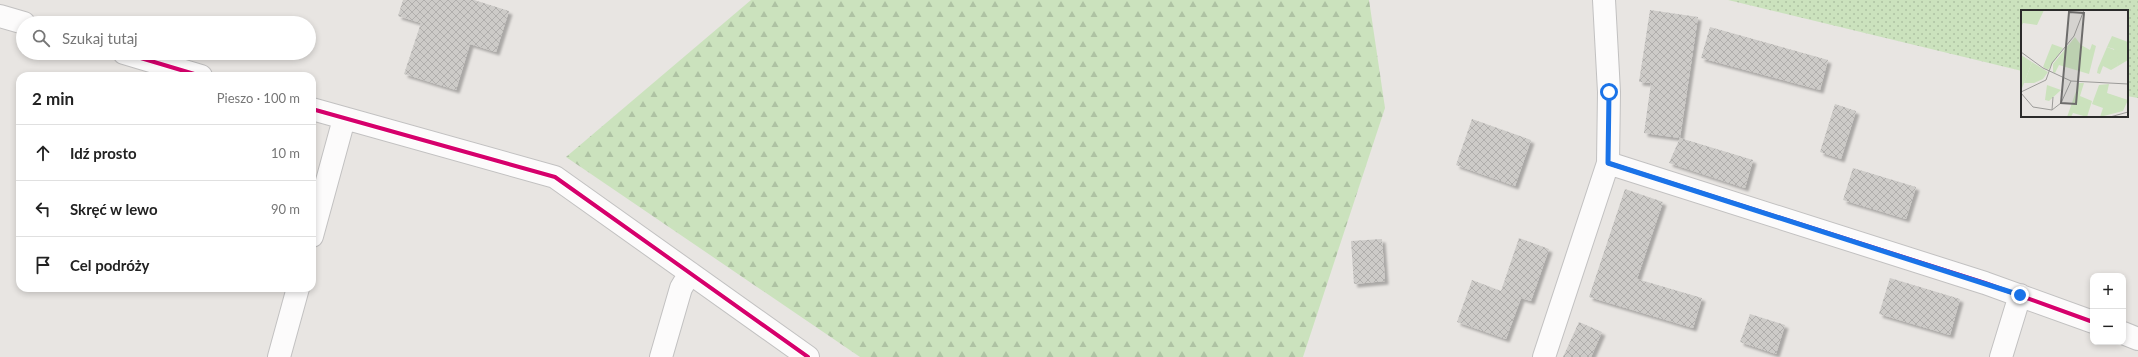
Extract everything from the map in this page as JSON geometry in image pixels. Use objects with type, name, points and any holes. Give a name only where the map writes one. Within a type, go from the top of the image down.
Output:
[{"type":"street","points":[[1544,357],[1608,163],[1609,92],[1604,0]]},
{"type":"street","points":[[0,16],[16,21]]},
{"type":"street","points":[[147,60],[188,72]]},
{"type":"street","points":[[316,110],[554,177],[808,357]]},
{"type":"street","points":[[316,221],[344,119]]},
{"type":"street","points":[[1608,163],[2020,295],[2090,321]]},
{"type":"street","points":[[661,357],[681,288],[690,273]]},
{"type":"street","points":[[279,357],[297,292]]},
{"type":"street","points":[[2000,357],[2020,295]]},
{"type":"street","points":[[2126,334],[2138,339]]},
{"type":"green space","points":[[751,0],[1369,0],[1385,108],[1303,357],[860,357],[566,157]]},
{"type":"green space","points":[[1728,0],[2138,0],[2138,98],[2128,96],[2128,10],[2021,10],[2021,71]]},
{"type":"building","points":[[403,0],[474,0],[509,11],[496,52],[470,44],[456,90],[404,74],[421,23],[398,16]]},
{"type":"building","points":[[1650,10],[1698,17],[1680,138],[1644,133],[1651,83],[1639,82]]},
{"type":"building","points":[[1710,27],[1828,60],[1820,90],[1701,58]]},
{"type":"building","points":[[1835,104],[1856,111],[1841,159],[1820,152]]},
{"type":"building","points":[[1472,119],[1531,140],[1515,186],[1456,165]]},
{"type":"building","points":[[1680,138],[1753,160],[1745,188],[1669,163]]},
{"type":"building","points":[[1853,168],[1916,187],[1906,219],[1843,200]]},
{"type":"building","points":[[1625,189],[1663,202],[1637,279],[1702,298],[1693,328],[1589,297]]},
{"type":"building","points":[[1519,238],[1549,249],[1531,301],[1521,298],[1506,339],[1457,322],[1472,280],[1501,291]]},
{"type":"building","points":[[1382,239],[1385,281],[1354,284],[1351,241]]},
{"type":"building","points":[[1890,278],[1960,299],[1950,335],[1879,314]]},
{"type":"building","points":[[1750,314],[1785,325],[1776,354],[1740,342]]},
{"type":"building","points":[[1579,322],[1602,332],[1591,357],[1563,357]]},
{"type":"cycle path","points":[[147,60],[188,72]]},
{"type":"cycle path","points":[[316,110],[555,177],[808,357]]},
{"type":"cycle path","points":[[1608,163],[1985,283],[2090,321]]},
{"type":"route","points":[[1609,92],[1608,163],[2020,295]]}]
